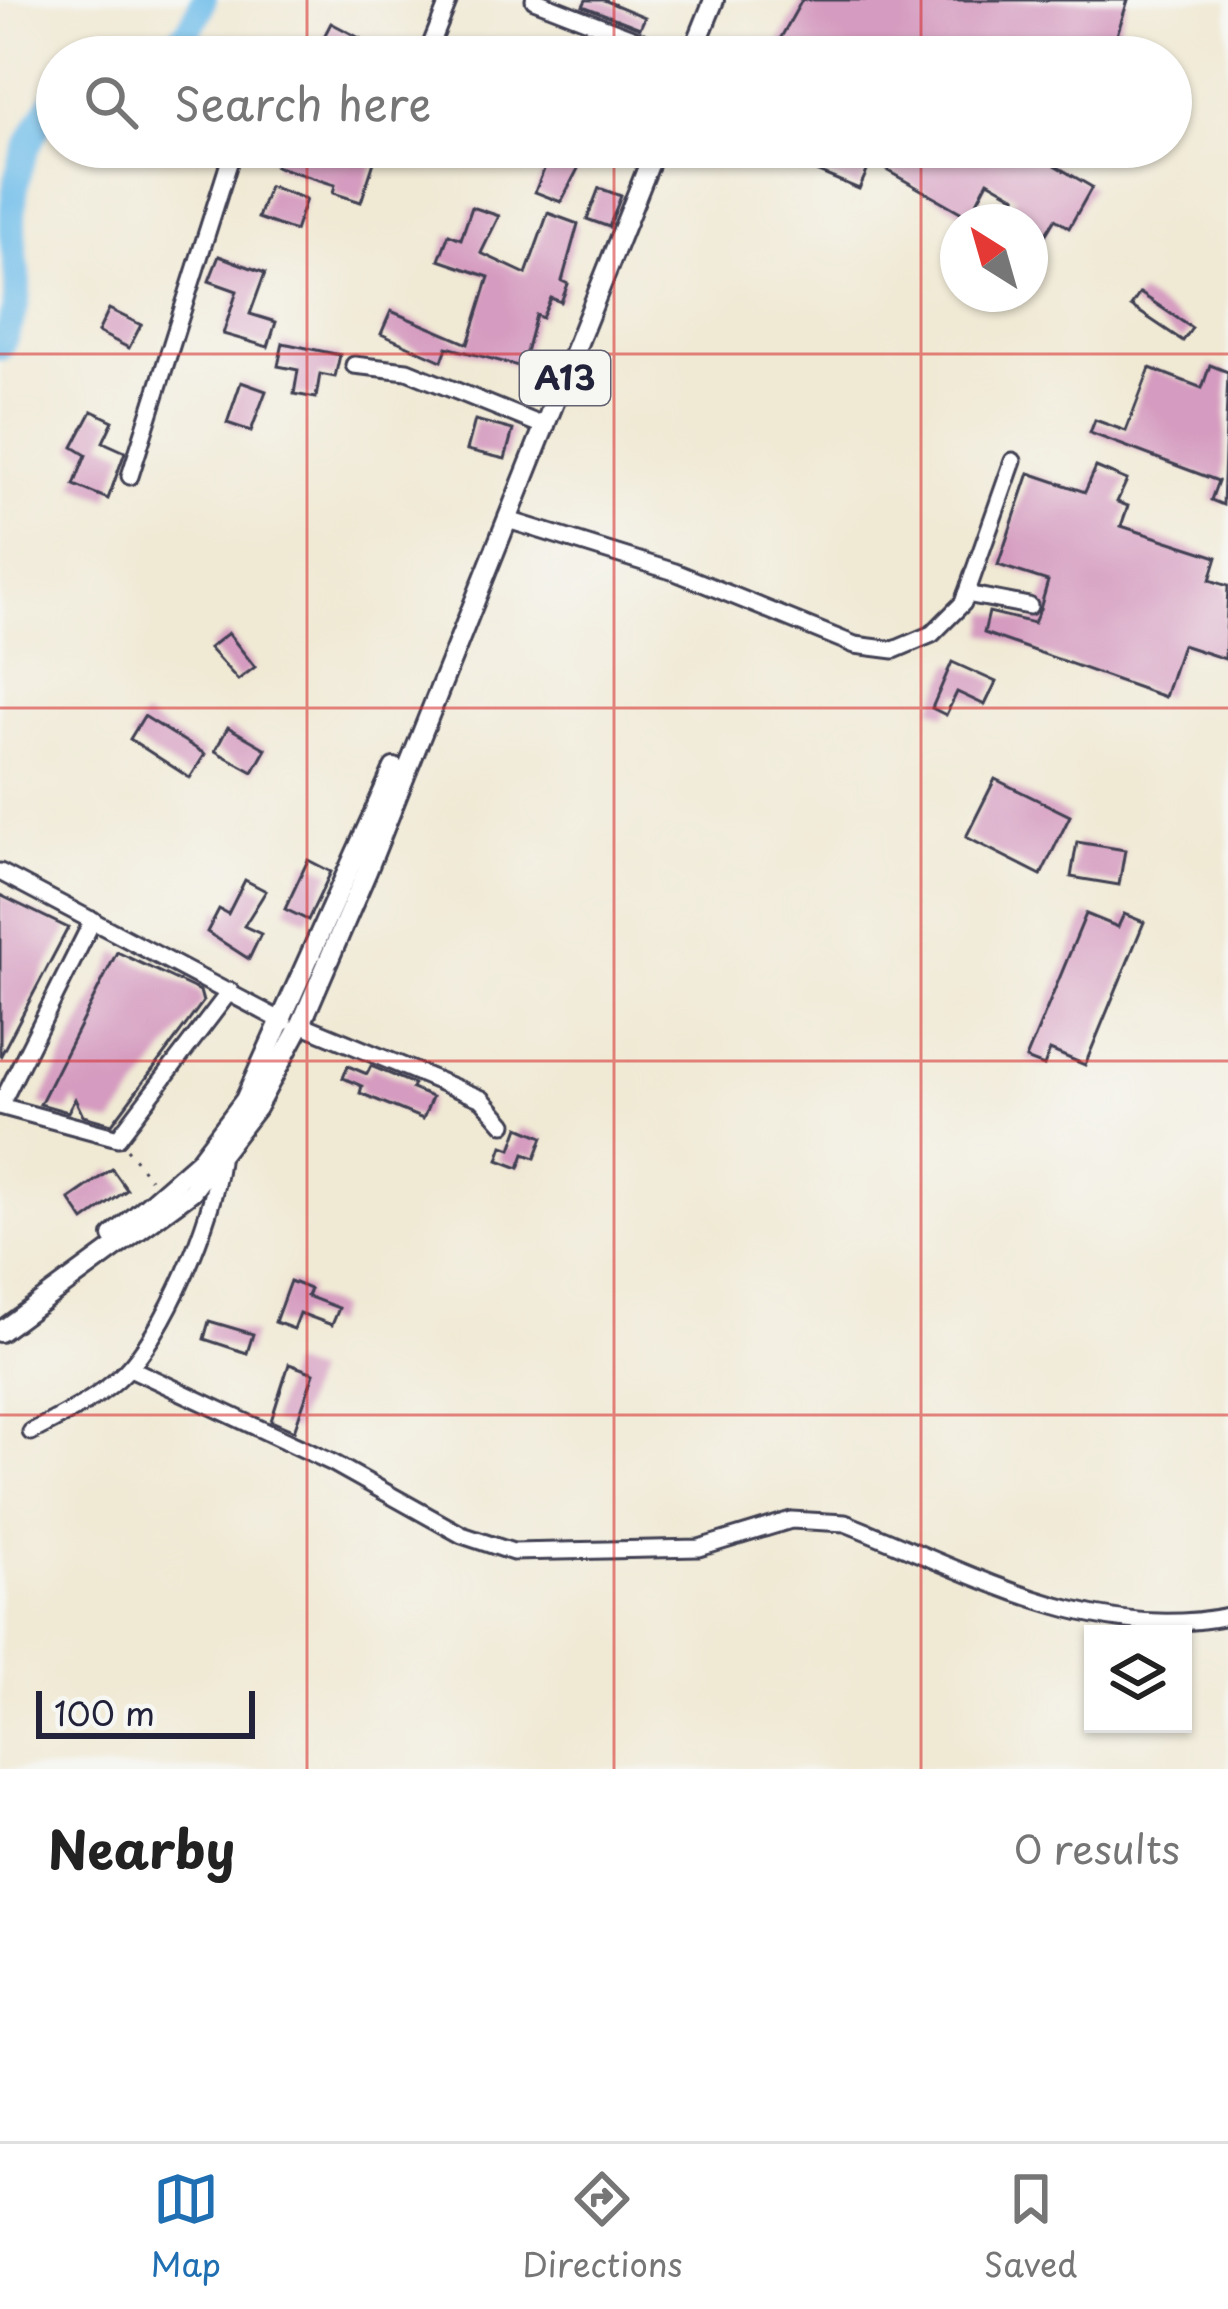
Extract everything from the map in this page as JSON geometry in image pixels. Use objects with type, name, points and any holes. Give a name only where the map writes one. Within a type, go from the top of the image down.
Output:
[{"type":"main road","points":[[700,36],[713,0]]},
{"type":"main road","name":"A13","points":[[7,1326],[162,1195],[224,1132],[319,981],[648,168]]},
{"type":"main road","name":"A13","points":[[7,1326],[192,1191],[220,1161],[281,1060],[435,676],[471,609]]},
{"type":"street","points":[[434,36],[448,0]]},
{"type":"street","points":[[534,0],[627,36]]},
{"type":"street","points":[[130,476],[227,168]]},
{"type":"street","points":[[354,365],[407,371],[546,427]]},
{"type":"street","points":[[508,520],[675,572],[876,649],[894,650],[932,634],[956,614],[1013,461]]},
{"type":"street","points":[[967,594],[1028,606]]},
{"type":"street","points":[[0,872],[292,1023],[482,1099],[504,1124]]},
{"type":"street","points":[[93,920],[0,1106],[118,1138],[230,991]]},
{"type":"street","points":[[31,1432],[97,1395],[130,1368],[199,1235],[217,1190],[220,1161]]},
{"type":"street","points":[[130,1368],[333,1463],[462,1535],[513,1552],[699,1548],[790,1520],[820,1518],[845,1523],[986,1581],[1110,1619],[1168,1624],[1228,1616]]},
{"type":"path","points":[[118,1138],[162,1195]]},
{"type":"building","points":[[586,0],[604,0],[645,17],[640,28],[583,6]]},
{"type":"building","points":[[802,0],[1128,0],[1117,36],[782,36]]},
{"type":"building","points":[[331,23],[356,36],[324,36]]},
{"type":"building","points":[[281,168],[372,168],[361,202],[333,193],[335,185]]},
{"type":"building","points":[[545,168],[578,168],[561,202],[535,192]]},
{"type":"building","points":[[809,168],[866,168],[859,189]]},
{"type":"building","points":[[1059,168],[1092,187],[1069,228],[1055,219],[1048,230],[1048,204],[1012,204],[1016,197],[988,181],[977,202],[980,204],[946,204],[888,171]]},
{"type":"building","points":[[269,186],[306,199],[295,231],[258,218]]},
{"type":"building","points":[[599,188],[621,196],[609,227],[587,219]]},
{"type":"building","points":[[472,207],[499,216],[481,253],[526,274],[548,213],[578,224],[561,302],[551,298],[542,318],[536,315],[522,367],[447,347],[442,361],[381,334],[391,311],[468,344],[489,277],[439,260],[449,234],[461,239]]},
{"type":"building","points":[[219,256],[265,273],[250,314],[276,322],[268,347],[223,334],[237,291],[209,281]]},
{"type":"building","points":[[1140,293],[1192,328],[1183,341],[1131,306]]},
{"type":"building","points":[[109,309],[141,325],[129,348],[98,332]]},
{"type":"building","points":[[283,343],[340,355],[335,377],[320,374],[316,398],[294,394],[298,370],[278,366]]},
{"type":"building","points":[[1210,365],[1228,372],[1223,505],[1211,500],[1218,481],[1090,433],[1095,420],[1126,431],[1150,368],[1202,388]]},
{"type":"building","points":[[241,382],[266,391],[251,431],[227,423]]},
{"type":"building","points":[[92,411],[113,421],[103,442],[125,452],[108,499],[74,485],[86,455],[73,447]]},
{"type":"building","points":[[475,420],[513,430],[505,459],[467,450]]},
{"type":"building","points":[[1096,467],[1127,480],[1117,502],[1128,506],[1121,526],[1217,557],[1210,580],[1228,586],[1225,659],[1182,645],[1165,697],[984,633],[989,612],[1034,623],[1048,581],[998,565],[1029,473],[1085,492]]},
{"type":"building","points":[[228,633],[255,667],[238,680],[209,648]]},
{"type":"building","points":[[952,662],[996,682],[985,705],[957,692],[946,715],[932,708]]},
{"type":"building","points":[[144,716],[205,754],[190,778],[130,739]]},
{"type":"building","points":[[228,727],[266,749],[253,772],[215,751]]},
{"type":"building","points":[[995,779],[1070,816],[1041,875],[966,837]]},
{"type":"building","points":[[1077,842],[1125,850],[1119,885],[1071,877]]},
{"type":"building","points":[[308,860],[331,872],[308,920],[285,909]]},
{"type":"building","points":[[245,880],[266,891],[244,926],[261,934],[249,959],[207,932],[219,909],[228,914]]},
{"type":"building","points":[[0,895],[68,928],[0,1057]]},
{"type":"building","points":[[1086,914],[1118,927],[1124,914],[1144,922],[1085,1065],[1050,1050],[1044,1066],[1026,1059]]},
{"type":"building","points":[[117,952],[200,991],[203,1002],[112,1124],[83,1116],[75,1099],[68,1112],[40,1104]]},
{"type":"building","points":[[348,1066],[367,1074],[371,1066],[414,1084],[412,1089],[432,1097],[423,1119],[360,1093],[362,1086],[343,1078]]},
{"type":"building","points":[[519,1127],[543,1137],[535,1158],[524,1154],[519,1168],[498,1160],[503,1146],[511,1149]]},
{"type":"building","points":[[112,1169],[127,1190],[84,1221],[69,1199]]},
{"type":"building","points":[[290,1281],[310,1289],[307,1296],[339,1308],[332,1325],[300,1313],[294,1329],[275,1322]]},
{"type":"building","points":[[209,1321],[253,1334],[247,1353],[204,1339]]},
{"type":"building","points":[[289,1364],[314,1373],[294,1431],[271,1421]]},
{"type":"waterway","points":[[183,36],[203,0]]},
{"type":"waterway","points":[[0,347],[18,291],[13,231],[17,177],[36,129]]}]
